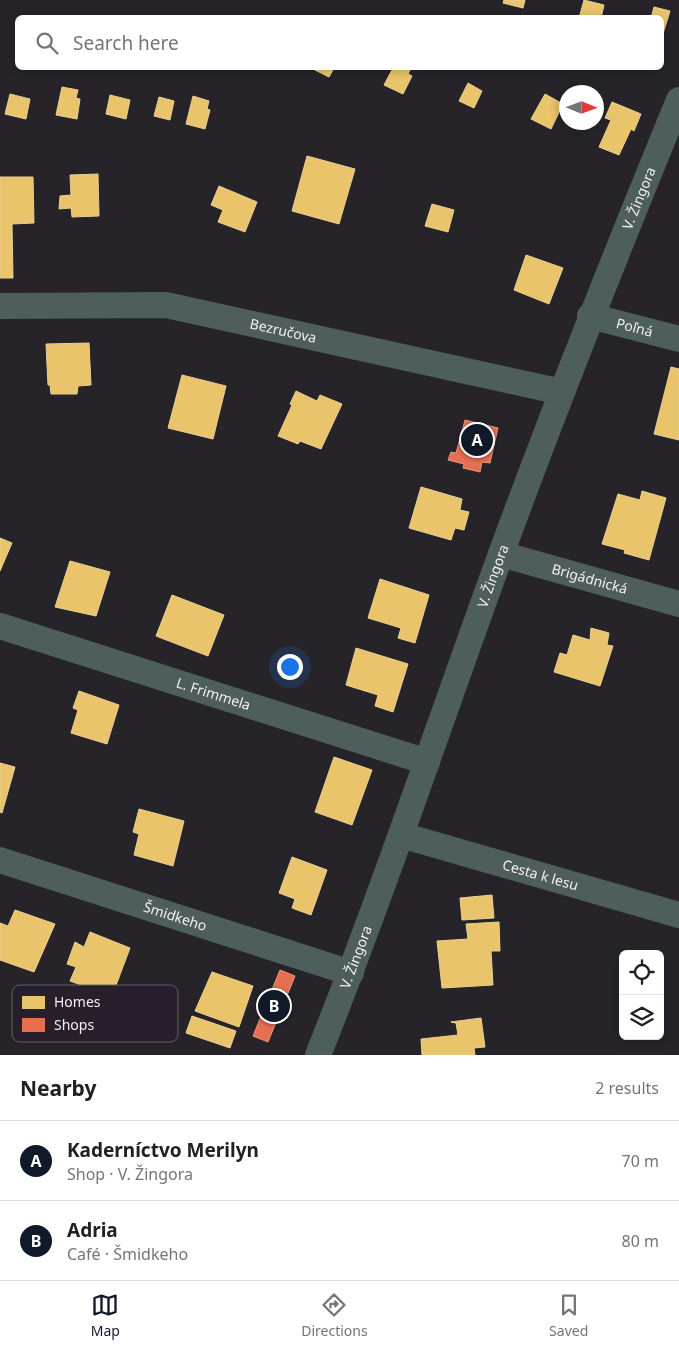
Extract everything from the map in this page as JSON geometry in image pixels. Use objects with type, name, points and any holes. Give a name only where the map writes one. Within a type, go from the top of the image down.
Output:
[{"type":"street","name":"V. Žingora","points":[[318,1055],[351,973],[501,554],[590,316],[679,100]]},
{"type":"street","name":"Bezručova","points":[[0,306],[166,305],[562,392]]},
{"type":"street","name":"Poľná","points":[[590,316],[679,339]]},
{"type":"street","name":"Brigádnická","points":[[501,554],[679,604]]},
{"type":"street","name":"L. Frimmela","points":[[0,626],[428,762]]},
{"type":"street","name":"Cesta k lesu","points":[[401,835],[679,915]]},
{"type":"street","name":"Šmidkeho","points":[[0,860],[351,973]]},
{"type":"building: Homes","points":[[504,0],[525,0],[523,8],[503,3]]},
{"type":"building: Homes","points":[[584,0],[604,5],[602,15],[580,15]]},
{"type":"building: Homes","points":[[654,7],[670,11],[664,30],[664,15],[652,15]]},
{"type":"building: Homes","points":[[315,70],[333,70],[329,77]]},
{"type":"building: Homes","points":[[392,70],[410,70],[408,74],[412,76],[403,94],[384,85]]},
{"type":"building: Homes","points":[[468,83],[482,91],[474,108],[459,101]]},
{"type":"building: Homes","points":[[62,87],[78,90],[76,98],[80,99],[77,119],[56,115]]},
{"type":"building: Homes","points":[[10,94],[30,99],[26,119],[5,114]]},
{"type":"building: Homes","points":[[545,94],[559,102],[559,112],[551,129],[531,119]]},
{"type":"building: Homes","points":[[110,95],[130,100],[126,119],[106,114]]},
{"type":"building: Homes","points":[[193,96],[209,101],[207,109],[210,110],[205,129],[186,124]]},
{"type":"building: Homes","points":[[159,97],[174,101],[170,120],[154,116]]},
{"type":"building: Homes","points":[[612,102],[641,114],[634,131],[631,129],[619,155],[599,147],[611,120],[605,118]]},
{"type":"building: Homes","points":[[307,156],[355,169],[339,224],[292,211]]},
{"type":"building: Homes","points":[[98,174],[99,216],[72,217],[71,208],[59,209],[60,196],[71,195],[70,175]]},
{"type":"building: Homes","points":[[0,177],[33,177],[34,223],[12,224],[13,278],[0,278]]},
{"type":"building: Homes","points":[[219,186],[257,202],[245,232],[218,222],[223,210],[211,205]]},
{"type":"building: Homes","points":[[432,204],[454,210],[448,232],[425,226]]},
{"type":"building: Homes","points":[[526,255],[563,268],[549,304],[514,290]]},
{"type":"building: Homes","points":[[89,343],[91,385],[78,386],[77,394],[51,394],[50,385],[48,385],[46,344]]},
{"type":"building: Homes","points":[[671,367],[679,369],[679,440],[654,434]]},
{"type":"building: Homes","points":[[182,375],[226,386],[213,439],[168,428]]},
{"type":"building: Homes","points":[[296,391],[317,401],[320,395],[342,404],[321,449],[300,441],[298,444],[278,436]]},
{"type":"building: Homes","points":[[421,487],[462,499],[460,510],[469,512],[464,530],[455,528],[451,540],[409,528]]},
{"type":"building: Homes","points":[[642,491],[666,498],[649,560],[624,553],[625,550],[602,544],[618,494],[640,500]]},
{"type":"building: Homes","points":[[0,538],[12,543],[0,571]]},
{"type":"building: Homes","points":[[70,561],[110,572],[96,616],[55,607]]},
{"type":"building: Homes","points":[[380,579],[429,595],[415,643],[398,638],[401,628],[368,618]]},
{"type":"building: Homes","points":[[172,595],[224,615],[208,656],[156,636]]},
{"type":"building: Homes","points":[[591,628],[609,633],[607,645],[613,646],[600,686],[554,672],[560,653],[567,655],[573,635],[590,640]]},
{"type":"building: Homes","points":[[356,648],[408,664],[393,712],[375,706],[378,695],[346,685]]},
{"type":"building: Homes","points":[[79,691],[119,705],[107,744],[71,733],[78,710],[73,708]]},
{"type":"building: Homes","points":[[334,757],[372,770],[352,825],[315,812]]},
{"type":"building: Homes","points":[[0,763],[15,767],[2,813],[0,812]]},
{"type":"building: Homes","points":[[139,809],[184,821],[173,866],[134,855],[139,834],[133,832]]},
{"type":"building: Homes","points":[[292,857],[327,870],[311,915],[292,908],[295,899],[279,893]]},
{"type":"building: Homes","points":[[492,895],[494,918],[462,920],[460,898]]},
{"type":"building: Homes","points":[[15,910],[55,924],[34,972],[0,960],[0,923],[8,926]]},
{"type":"building: Homes","points":[[499,922],[500,951],[491,951],[493,985],[442,988],[437,941],[468,939],[466,924]]},
{"type":"building: Homes","points":[[90,932],[130,948],[116,985],[81,985],[70,981],[76,967],[67,964],[75,942],[84,947]]},
{"type":"building: Homes","points":[[212,972],[253,986],[239,1027],[195,1011]]},
{"type":"building: Homes","points":[[192,1016],[236,1031],[230,1048],[186,1033]]},
{"type":"building: Homes","points":[[481,1018],[485,1047],[474,1048],[475,1055],[422,1055],[421,1039],[458,1035],[456,1023],[451,1022]]},
{"type":"building: Shops","points":[[465,420],[498,428],[490,463],[482,462],[480,472],[463,468],[464,464],[448,460],[451,452],[456,453]]},
{"type":"building: Shops","points":[[280,970],[295,976],[268,1042],[253,1036]]},
{"type":"place","name":"Kaderníctvo Merilyn","points":[[477,440]]},
{"type":"place","name":"Adria","points":[[274,1006]]}]
